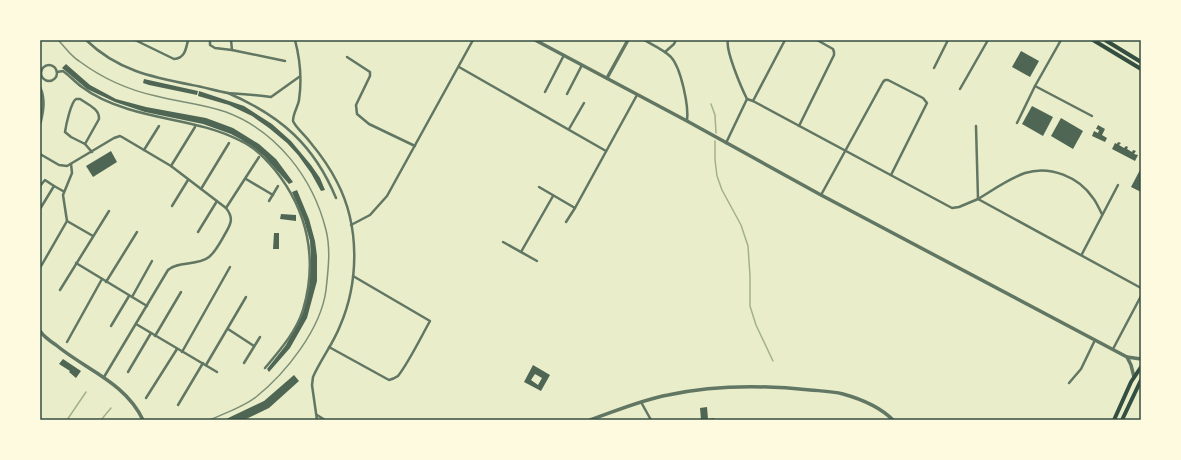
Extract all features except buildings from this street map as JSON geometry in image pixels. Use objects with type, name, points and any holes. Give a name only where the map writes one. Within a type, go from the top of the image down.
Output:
[{"type":"main road","points":[[1093,40],[1141,69]]},
{"type":"main road","points":[[1105,40],[1141,62]]},
{"type":"main road","points":[[1114,420],[1122,399],[1141,367]]},
{"type":"main road","points":[[1122,420],[1141,380]]},
{"type":"street","points":[[86,40],[99,52],[123,67],[154,78],[226,92],[271,97],[300,76]]},
{"type":"street","points":[[135,40],[174,58],[181,57],[183,55],[188,40]]},
{"type":"street","points":[[210,40],[210,45],[215,48],[285,61]]},
{"type":"street","points":[[231,40],[232,50]]},
{"type":"street","points":[[295,40],[299,59],[300,76],[299,102],[293,121],[318,152],[338,182],[351,224],[354,251],[353,276],[350,298],[346,312],[340,327],[313,377],[312,385],[317,420]]},
{"type":"street","points":[[351,224],[370,215],[387,196],[474,40]]},
{"type":"street","points":[[535,40],[687,121],[821,195],[1127,357],[1141,359]]},
{"type":"street","points":[[607,78],[628,40]]},
{"type":"street","points":[[644,40],[665,52],[673,59],[686,99],[688,111],[687,121]]},
{"type":"street","points":[[665,52],[674,44],[676,40]]},
{"type":"street","points":[[726,143],[747,100],[732,62],[727,44],[728,40]]},
{"type":"street","points":[[752,101],[785,40]]},
{"type":"street","points":[[799,126],[834,55],[833,49],[817,40]]},
{"type":"street","points":[[934,68],[948,40]]},
{"type":"street","points":[[960,89],[988,40]]},
{"type":"street","points":[[1017,123],[1035,86],[1061,40]]},
{"type":"street","points":[[545,92],[564,55]]},
{"type":"street","points":[[347,57],[370,72],[370,76],[356,105],[356,114],[369,124],[415,146]]},
{"type":"street","points":[[48,65],[56,68],[57,76],[54,79],[50,81],[42,79],[42,70],[44,67],[48,65]]},
{"type":"street","points":[[568,94],[582,66]]},
{"type":"street","points":[[459,67],[606,151]]},
{"type":"street","points":[[57,72],[63,71],[88,91],[127,108],[206,126],[243,141],[259,153],[282,180],[296,200],[306,228],[309,251],[309,274],[303,310],[298,322],[266,368]]},
{"type":"street","points":[[821,195],[885,80],[888,80],[924,98],[926,104],[891,175]]},
{"type":"street","points":[[1035,86],[1092,116]]},
{"type":"street","points":[[40,88],[43,96],[43,108],[40,123]]},
{"type":"street","points":[[226,92],[266,112],[290,131],[308,150],[317,163],[336,198]]},
{"type":"street","points":[[566,222],[637,95]]},
{"type":"street","points":[[85,144],[99,119],[99,114],[80,99],[76,99],[73,101],[71,107],[65,132],[71,137],[85,144],[92,152]]},
{"type":"street","points":[[747,100],[752,101],[952,208],[968,204],[1022,175],[1033,171],[1049,171],[1066,175],[1081,184],[1094,198],[1102,214]]},
{"type":"street","points":[[569,129],[584,103]]},
{"type":"street","points":[[144,150],[159,126]]},
{"type":"street","points":[[976,126],[978,198]]},
{"type":"street","points":[[171,166],[195,127]]},
{"type":"street","points":[[40,154],[59,165],[67,166],[114,138],[120,136],[171,166],[226,208],[231,216],[231,222],[215,250],[209,257],[199,262],[170,268],[104,378]]},
{"type":"street","points":[[201,189],[229,143]]},
{"type":"street","points":[[226,208],[259,157]]},
{"type":"street","points":[[40,268],[67,221],[62,197],[63,191],[72,173],[71,164]]},
{"type":"street","points":[[246,179],[272,195]]},
{"type":"street","points":[[40,186],[43,181],[46,180],[63,191]]},
{"type":"street","points":[[172,206],[188,180]]},
{"type":"street","points":[[1082,254],[1118,185]]},
{"type":"street","points":[[40,209],[54,186]]},
{"type":"street","points":[[269,201],[278,186]]},
{"type":"street","points":[[539,187],[574,208]]},
{"type":"street","points":[[521,252],[553,196]]},
{"type":"street","points":[[978,198],[1082,254],[1141,288]]},
{"type":"street","points":[[198,232],[217,201]]},
{"type":"street","points":[[60,290],[109,211]]},
{"type":"street","points":[[67,221],[93,236]]},
{"type":"street","points":[[106,282],[137,232]]},
{"type":"street","points":[[503,242],[537,261]]},
{"type":"street","points":[[110,326],[131,296],[152,261]]},
{"type":"street","points":[[76,264],[147,306]]},
{"type":"street","points":[[182,352],[230,267]]},
{"type":"street","points":[[329,347],[389,380],[393,379],[397,377],[430,321],[353,276]]},
{"type":"street","points":[[68,342],[102,279]]},
{"type":"street","points":[[155,336],[181,292]]},
{"type":"street","points":[[1113,349],[1141,296]]},
{"type":"street","points":[[178,405],[228,329],[246,297]]},
{"type":"street","points":[[136,324],[217,372]]},
{"type":"street","points":[[228,329],[254,346]]},
{"type":"street","points":[[128,372],[151,333]]},
{"type":"street","points":[[41,334],[70,357],[104,378],[126,394],[143,420]]},
{"type":"street","points":[[244,362],[260,336]]},
{"type":"street","points":[[1069,383],[1085,362],[1095,340]]},
{"type":"street","points":[[146,398],[177,349]]},
{"type":"street","points":[[1127,357],[1137,375]]},
{"type":"street","points":[[590,420],[641,402],[668,395],[709,388],[783,387],[841,393],[859,399],[878,408],[893,420]]},
{"type":"street","points":[[641,402],[651,420]]},
{"type":"street","points":[[316,415],[325,420]]},
{"type":"waterway","points":[[711,104],[715,115],[716,133]]},
{"type":"waterway","points":[[715,141],[717,176],[722,190],[741,225],[748,246],[750,306],[756,325],[773,361]]},
{"type":"waterway","points":[[67,420],[86,392]]},
{"type":"waterway","points":[[101,420],[111,408]]},
{"type":"railway","points":[[58,40],[76,59],[97,73],[116,83],[146,93],[226,112],[244,120],[261,131],[277,144],[302,175],[312,192],[320,211],[328,238],[328,268],[323,305],[310,335],[279,376],[256,397],[240,407],[210,420]]}]
